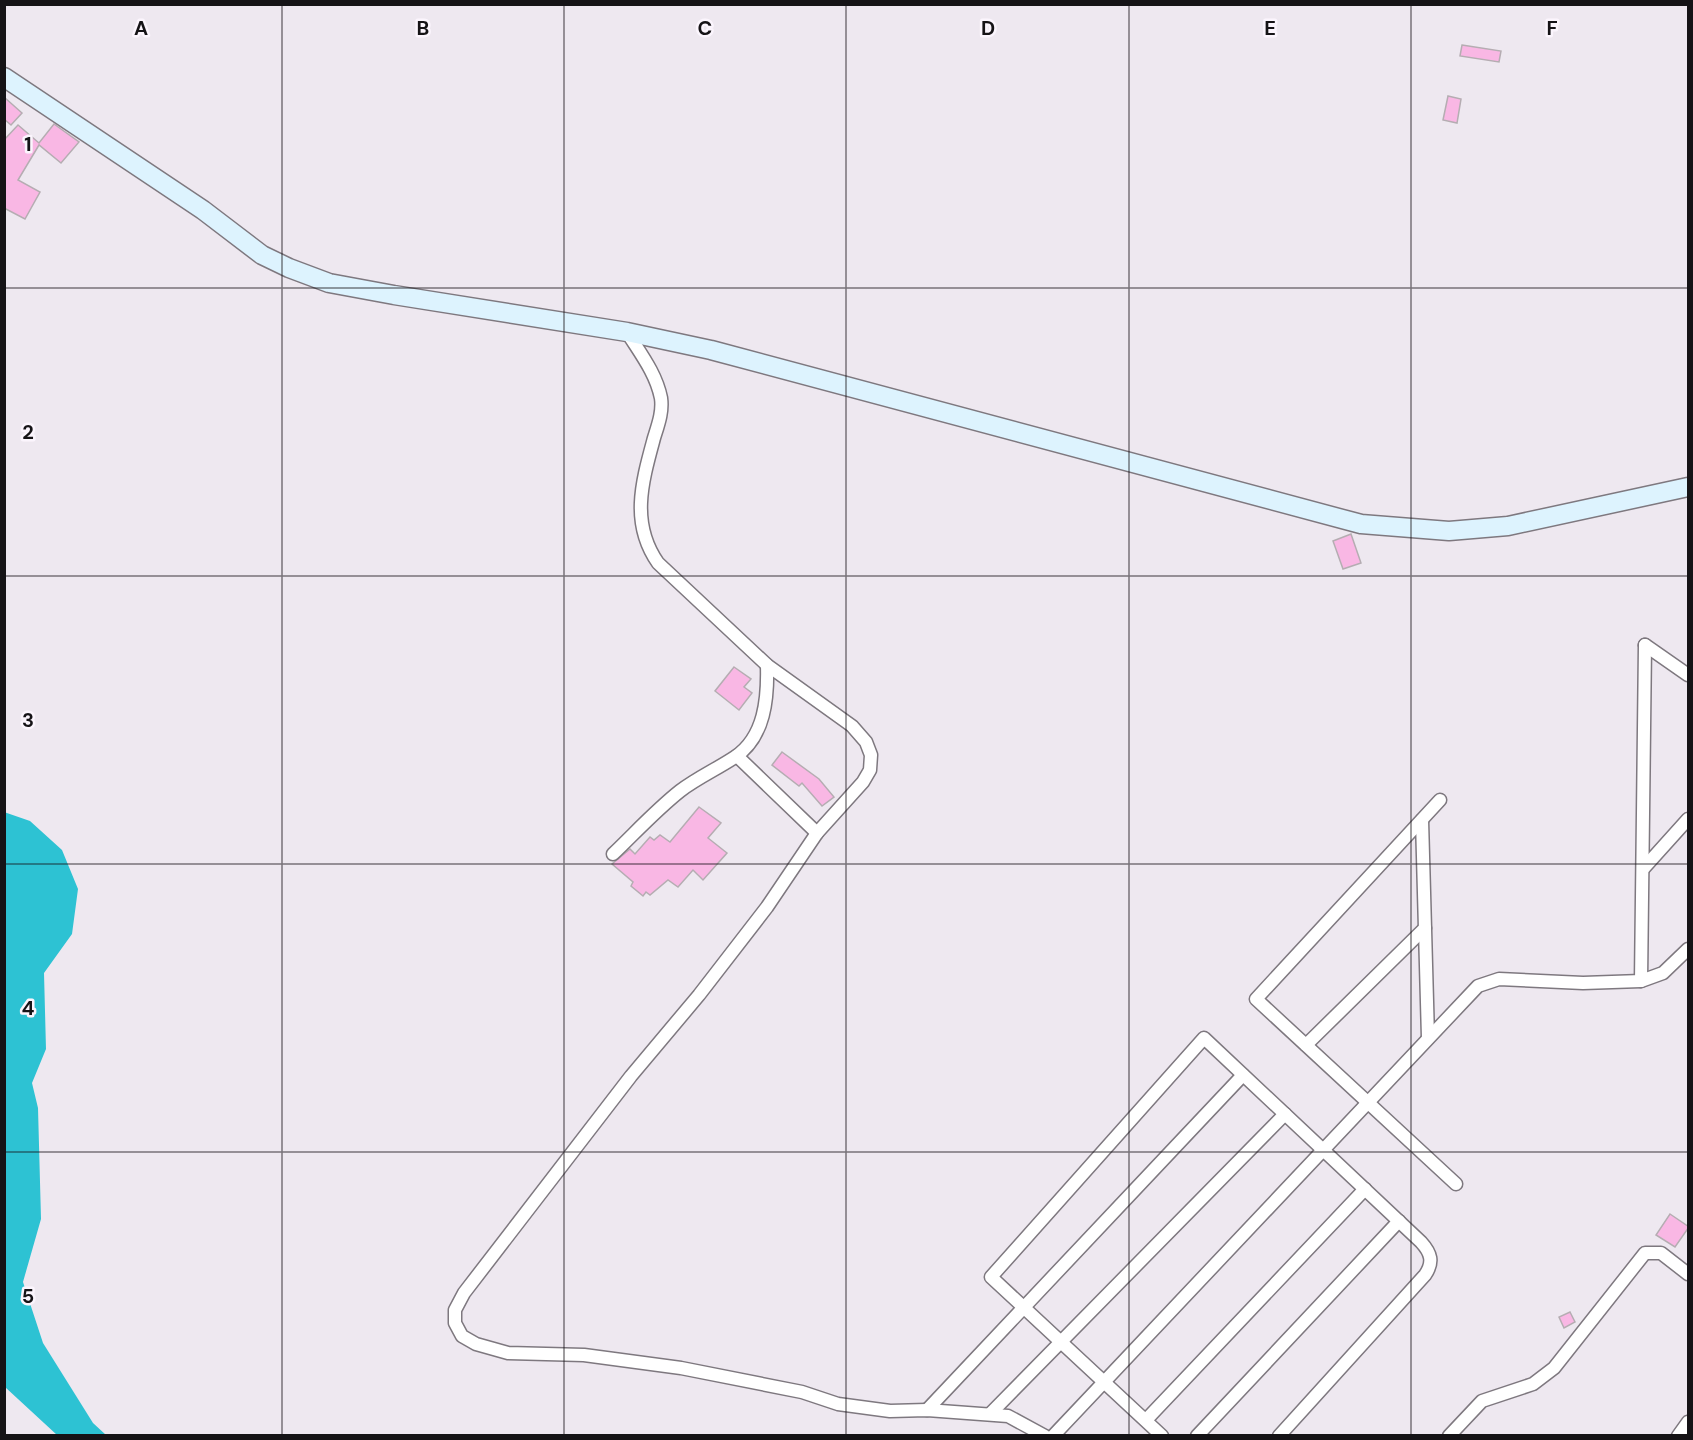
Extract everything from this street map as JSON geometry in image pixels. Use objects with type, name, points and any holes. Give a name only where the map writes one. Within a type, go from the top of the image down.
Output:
[{"type":"street","points":[[4,77],[203,210],[262,255],[329,283],[627,332],[711,350],[1361,524],[1449,531],[1508,526],[1689,488]]},
{"type":"street","points":[[627,332],[657,382],[661,400],[662,413],[642,482],[641,518],[643,533],[650,551],[658,563],[766,665],[852,726],[866,742],[871,755],[870,770],[863,782],[818,833],[767,907],[699,995],[631,1076],[464,1293],[455,1310],[456,1323],[462,1336],[476,1344],[508,1353],[584,1355],[681,1368],[802,1392],[838,1404],[890,1411],[927,1410],[1008,1416],[1046,1436]]},
{"type":"street","points":[[1641,981],[1645,645],[1689,675]]},
{"type":"street","points":[[613,854],[660,807],[682,789],[737,756],[754,736],[762,720],[767,685],[766,665]]},
{"type":"street","points":[[737,756],[818,833]]},
{"type":"street","points":[[1440,800],[1256,999],[1456,1184]]},
{"type":"street","points":[[1642,869],[1689,819]]},
{"type":"street","points":[[1422,820],[1428,1038]]},
{"type":"street","points":[[1306,1045],[1425,928]]},
{"type":"street","points":[[1053,1436],[1478,986],[1499,979],[1583,983],[1641,981],[1663,974],[1689,949]]},
{"type":"street","points":[[1162,1436],[990,1277],[1204,1038],[1428,1249],[1431,1258],[1431,1266],[1425,1275],[1279,1436]]},
{"type":"street","points":[[927,1410],[1243,1075]]},
{"type":"street","points":[[990,1414],[1285,1114]]},
{"type":"street","points":[[1146,1420],[1365,1189]]},
{"type":"street","points":[[1197,1436],[1398,1221]]},
{"type":"street","points":[[1449,1436],[1482,1401],[1533,1384],[1554,1368],[1645,1253],[1661,1252],[1689,1274]]},
{"type":"street","points":[[1678,1436],[1689,1422]]},
{"type":"water","points":[[4,812],[30,821],[62,850],[78,889],[72,934],[44,973],[46,1049],[32,1083],[38,1108],[41,1219],[23,1282],[43,1343],[93,1423],[106,1435],[57,1435],[5,1387]]},
{"type":"building","points":[[1462,45],[1501,51],[1499,62],[1460,56]]},
{"type":"building","points":[[1448,96],[1461,99],[1457,123],[1443,120]]},
{"type":"building","points":[[4,97],[22,113],[11,125],[4,119]]},
{"type":"building","points":[[54,124],[79,142],[61,163],[39,145],[18,180],[40,192],[25,219],[4,208],[4,140],[18,125],[39,143]]},
{"type":"building","points":[[1351,534],[1361,563],[1343,569],[1333,541]]},
{"type":"building","points":[[734,667],[751,679],[744,687],[752,693],[739,710],[715,691]]},
{"type":"building","points":[[782,752],[819,779],[834,797],[822,806],[802,783],[799,786],[772,765]]},
{"type":"building","points":[[699,807],[721,823],[708,838],[727,853],[703,880],[693,870],[678,887],[668,880],[650,895],[646,892],[643,896],[631,886],[633,882],[612,864],[630,849],[635,854],[650,837],[654,840],[660,835],[670,842]]},
{"type":"building","points":[[1670,1214],[1689,1227],[1675,1247],[1656,1235]]},
{"type":"building","points":[[1570,1312],[1575,1322],[1564,1328],[1559,1317]]}]
